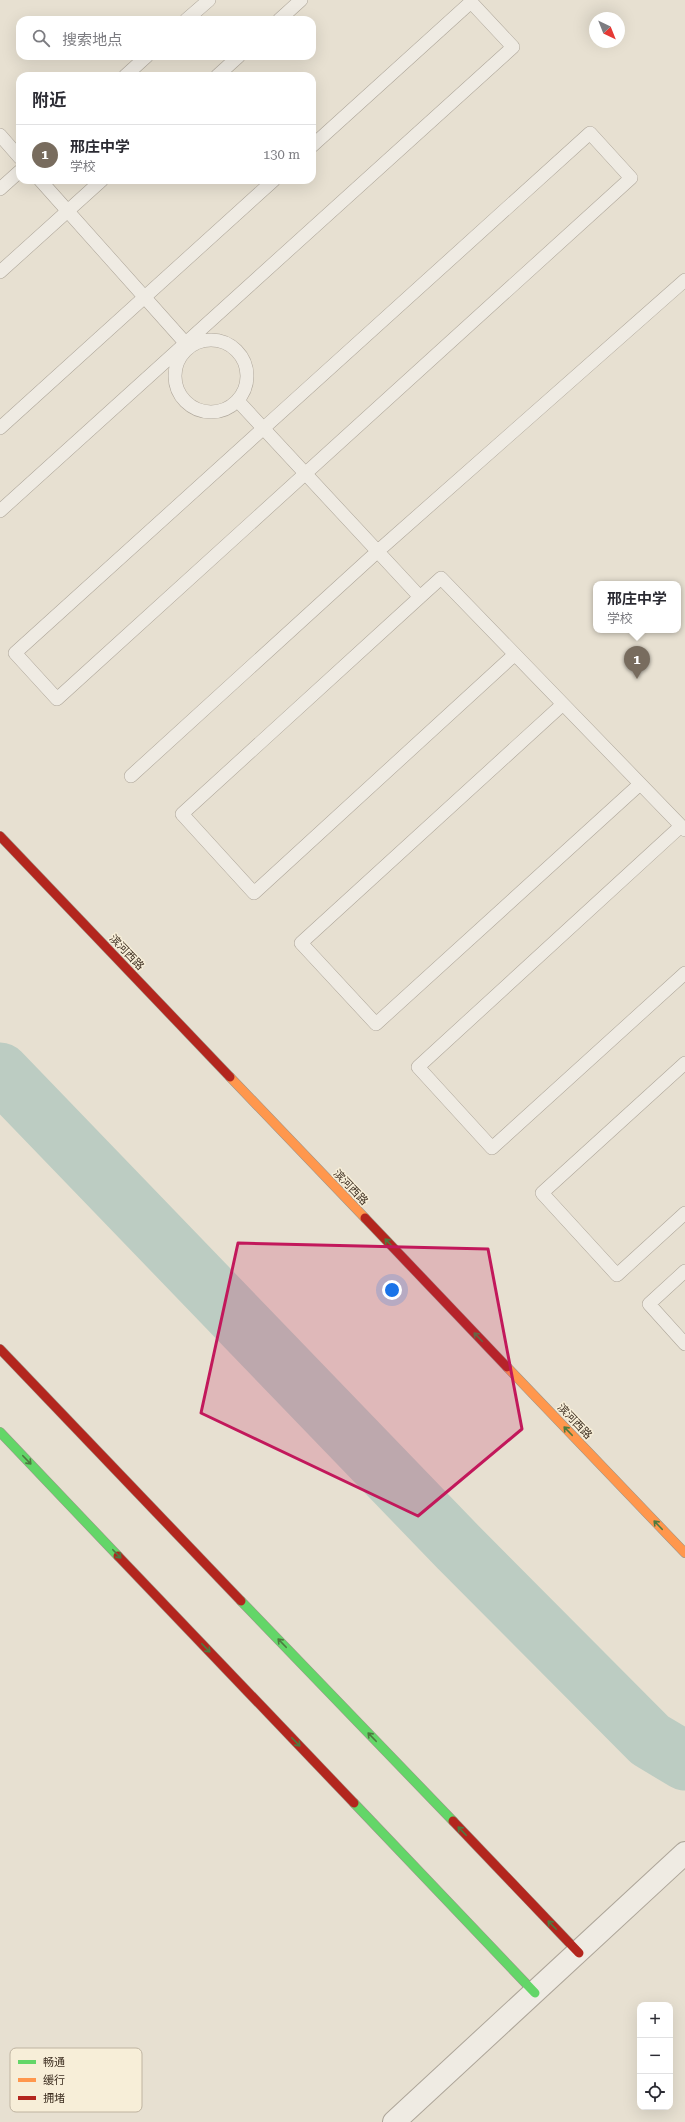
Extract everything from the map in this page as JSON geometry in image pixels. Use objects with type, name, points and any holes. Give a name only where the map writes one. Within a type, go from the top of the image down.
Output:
[{"type":"main road","name":"滨河西路","points":[[0,836],[685,1553]]},
{"type":"main road","points":[[0,1349],[579,1953]]},
{"type":"main road","points":[[0,1432],[535,1993]]},
{"type":"street","points":[[394,2122],[579,1953],[685,1853]]},
{"type":"lane","points":[[191,16],[209,0]]},
{"type":"lane","points":[[283,16],[301,0]]},
{"type":"lane","points":[[0,511],[187,345],[513,47],[471,2],[316,142]]},
{"type":"lane","points":[[129,72],[143,60]]},
{"type":"lane","points":[[221,72],[235,60]]},
{"type":"lane","points":[[590,133],[631,178],[305,473],[56,699],[15,653],[590,133]]},
{"type":"lane","points":[[0,135],[16,153]]},
{"type":"lane","points":[[0,189],[16,175]]},
{"type":"lane","points":[[44,184],[187,345]]},
{"type":"lane","points":[[0,272],[98,184]]},
{"type":"lane","points":[[0,428],[270,184]]},
{"type":"lane","points":[[131,776],[378,551],[685,280]]},
{"type":"lane","points":[[211,339],[223,341],[233,347],[242,356],[246,367],[247,379],[244,391],[238,401],[228,408],[211,412],[194,408],[184,400],[177,391],[174,379],[180,356],[187,345],[211,339]]},
{"type":"lane","points":[[238,401],[420,597]]},
{"type":"lane","points":[[514,655],[254,893],[182,814],[441,578],[683,828],[418,1067],[492,1148],[685,973]]},
{"type":"lane","points":[[562,704],[301,943],[376,1024],[640,784]]},
{"type":"lane","points":[[685,1063],[542,1193],[617,1275],[685,1213]]},
{"type":"lane","points":[[685,1271],[649,1304],[685,1344]]},
{"type":"highlighted area","points":[[238,1243],[488,1249],[522,1429],[418,1516],[201,1413]]},
{"type":"waterway","points":[[0,1072],[459,1548],[650,1740],[685,1761]]},
{"type":"traffic: fast","points":[[0,1432],[118,1556]]},
{"type":"traffic: fast","points":[[241,1601],[453,1821]]},
{"type":"traffic: fast","points":[[354,1803],[535,1993]]},
{"type":"traffic: slow","points":[[230,1077],[365,1218]]},
{"type":"traffic: slow","points":[[507,1367],[685,1553]]},
{"type":"traffic: jam","points":[[0,836],[230,1077]]},
{"type":"traffic: jam","points":[[365,1218],[507,1367]]},
{"type":"traffic: jam","points":[[0,1349],[241,1601]]},
{"type":"traffic: jam","points":[[118,1556],[354,1803]]},
{"type":"traffic: jam","points":[[453,1821],[579,1953]]},
{"type":"place","name":"邢庄中学","points":[[637,679]]}]
